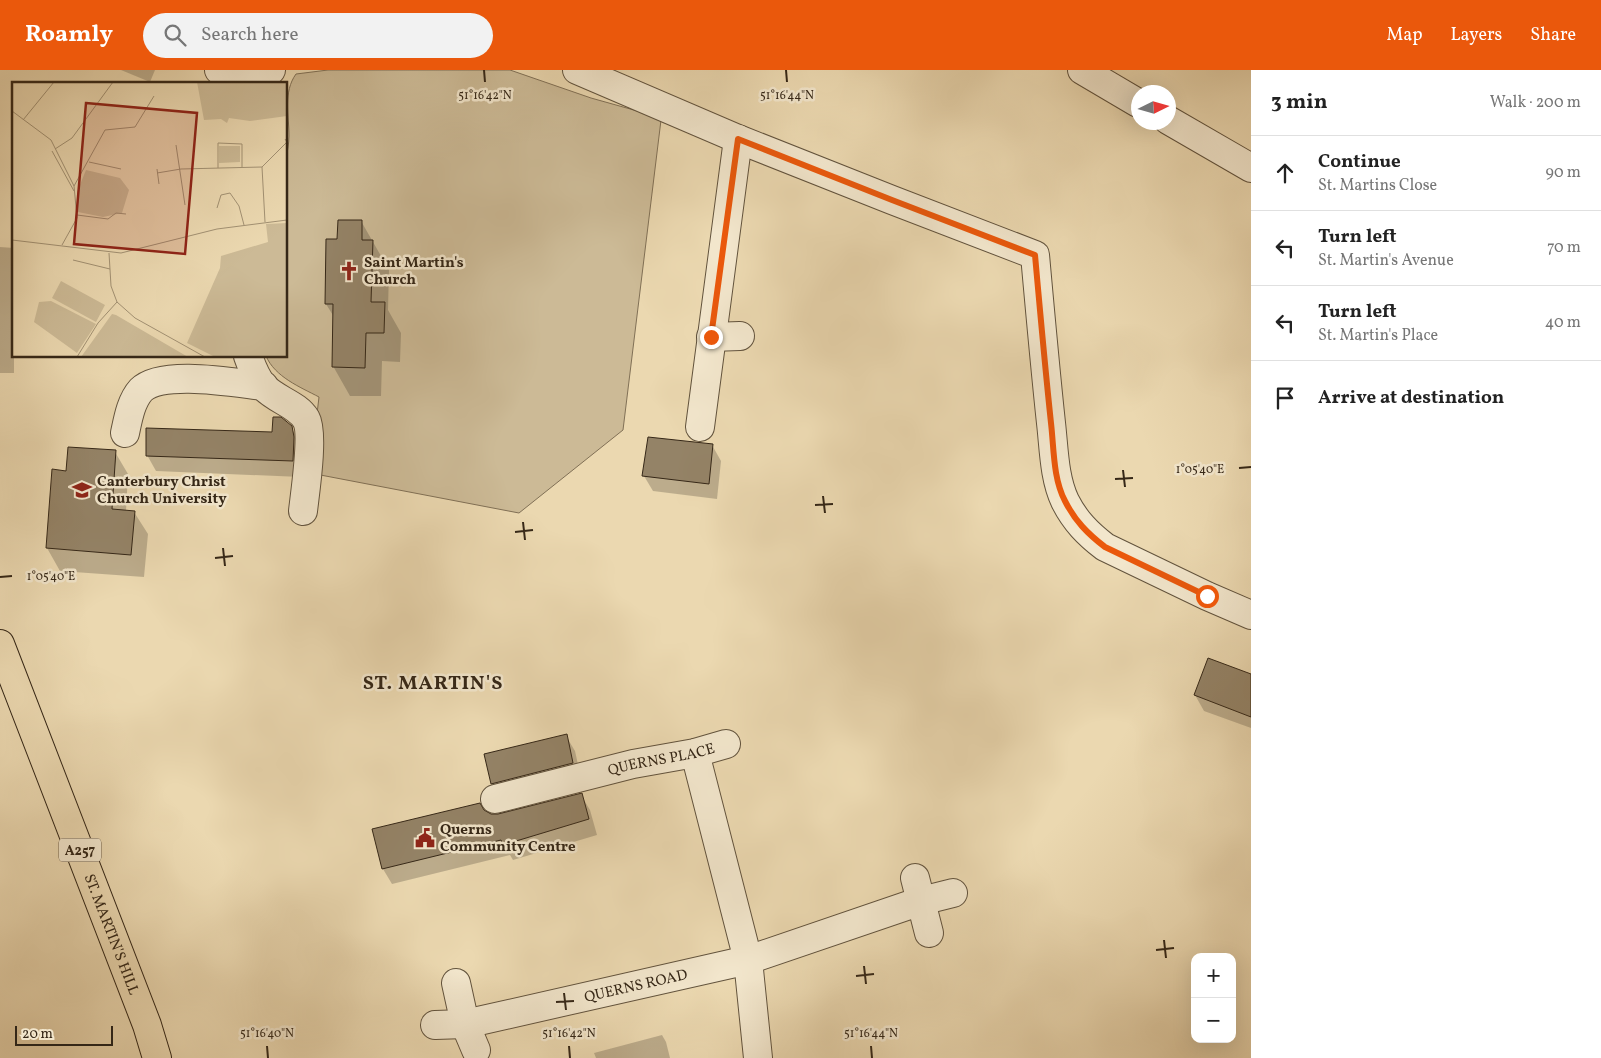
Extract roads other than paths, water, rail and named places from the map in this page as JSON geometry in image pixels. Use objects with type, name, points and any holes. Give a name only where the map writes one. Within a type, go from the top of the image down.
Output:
[{"type":"main road","name":"ST. MARTIN'S HILL","points":[[0,644],[158,1058]]},
{"type":"street","points":[[219,70],[233,76],[265,75]]},
{"type":"street","points":[[577,70],[738,139],[1035,255],[1057,479],[1065,500],[1078,522],[1090,536],[1105,547],[1207,596],[1251,614]]},
{"type":"street","points":[[1082,70],[1131,99]]},
{"type":"street","points":[[1176,125],[1251,168]]},
{"type":"street","points":[[700,427],[738,139]]},
{"type":"street","points":[[711,337],[740,336]]},
{"type":"street","points":[[249,358],[264,386],[300,411],[308,421],[309,437],[303,511]]},
{"type":"street","points":[[125,433],[131,408],[142,390],[159,380],[182,378],[264,386]]},
{"type":"street","name":"QUERNS PLACE","points":[[495,799],[633,764],[695,753],[726,744]]},
{"type":"street","points":[[695,753],[748,960],[758,1058]]},
{"type":"street","points":[[918,889],[929,932]]},
{"type":"street","name":"QUERNS ROAD","points":[[435,1024],[465,1024],[748,960],[918,889],[953,893]]},
{"type":"street","points":[[456,983],[465,1024],[476,1050]]},
{"type":"place","name":"Saint Martin's Church","points":[[349,271]]},
{"type":"place","name":"Canterbury Christ Church University","points":[[82,490]]},
{"type":"place","name":"Querns Community Centre","points":[[425,838]]},
{"type":"district","name":"ST. MARTIN'S","points":[[433,682]]}]
